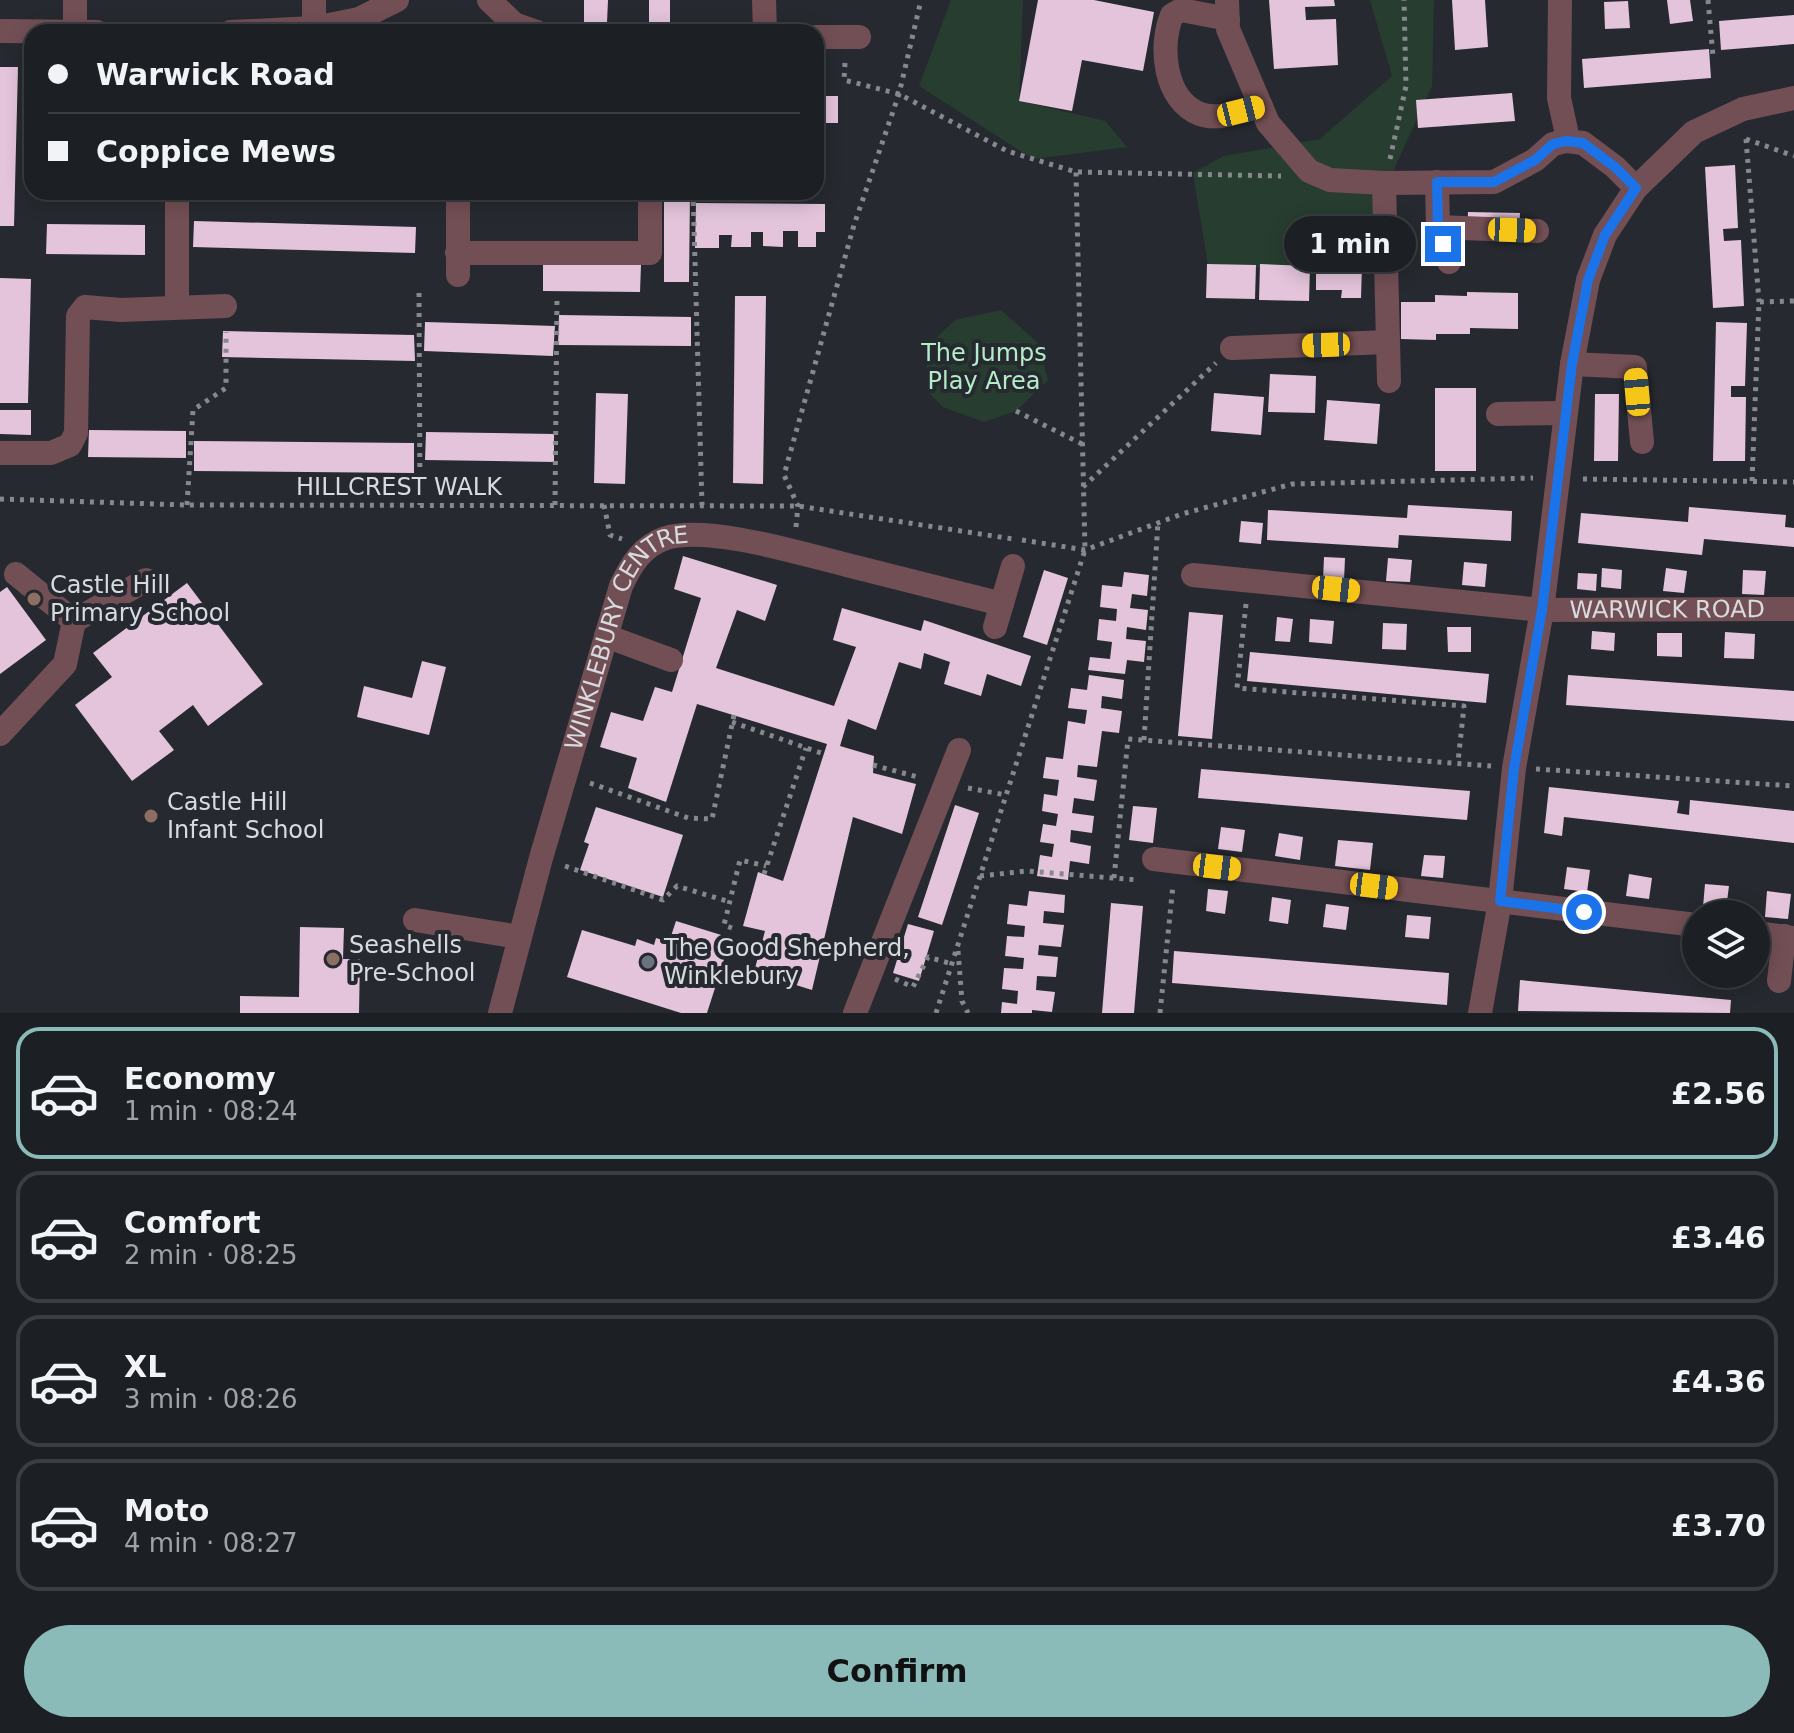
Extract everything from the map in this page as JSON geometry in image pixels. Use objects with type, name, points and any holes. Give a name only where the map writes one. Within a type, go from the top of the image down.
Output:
[{"type":"street","points":[[75,0],[75,24]]},
{"type":"street","points":[[314,0],[314,24]]},
{"type":"street","points":[[334,24],[359,19],[397,0]]},
{"type":"street","points":[[489,0],[514,24]]},
{"type":"street","points":[[764,0],[765,24]]},
{"type":"street","points":[[1560,0],[1559,98],[1566,141]]},
{"type":"street","points":[[1261,106],[1222,115],[1201,115],[1186,105],[1167,71],[1165,49],[1172,15],[1181,10],[1227,10],[1228,29],[1261,106],[1268,123],[1309,171],[1330,180],[1494,182],[1535,160],[1553,144],[1566,141],[1583,143],[1615,167],[1636,188]]},
{"type":"street","points":[[0,31],[24,31]]},
{"type":"street","points":[[824,37],[852,37]]},
{"type":"street","name":"WARWICK ROAD","points":[[1480,1013],[1500,901],[1514,768],[1542,610],[1572,364],[1588,280],[1605,235],[1636,188],[1694,132],[1743,109],[1794,98]]},
{"type":"street","points":[[1437,182],[1438,227],[1449,262]]},
{"type":"street","points":[[1384,183],[1389,381]]},
{"type":"street","points":[[177,200],[177,307]]},
{"type":"street","points":[[458,200],[458,264],[650,253],[650,200]]},
{"type":"street","points":[[1438,227],[1537,231]]},
{"type":"street","points":[[0,453],[51,453],[70,445],[76,433],[78,316],[85,307],[121,310],[225,306]]},
{"type":"street","points":[[1232,348],[1388,342]]},
{"type":"street","points":[[1572,364],[1635,367],[1642,442]]},
{"type":"street","points":[[1498,414],[1565,413]]},
{"type":"street","name":"WINKLEBURY CENTRE","points":[[500,1013],[541,858],[621,586],[630,567],[646,548],[667,538],[702,534],[795,552],[999,616],[1013,566]]},
{"type":"street","points":[[16,574],[74,621]]},
{"type":"street","name":"WARWICK ROAD","points":[[1193,575],[1542,610],[1794,609]]},
{"type":"street","points":[[0,734],[65,664],[74,621],[146,580]]},
{"type":"street","points":[[606,636],[671,660]]},
{"type":"street","points":[[855,1013],[959,750]]},
{"type":"street","points":[[1149,869],[1500,901],[1682,923]]},
{"type":"street","points":[[415,920],[519,937]]},
{"type":"street","points":[[1779,981],[1789,937]]},
{"type":"path","points":[[795,552],[798,506],[784,475],[854,225],[899,94],[919,0]]},
{"type":"path","points":[[1384,183],[1406,86],[1404,0]]},
{"type":"path","points":[[1708,0],[1713,56]]},
{"type":"path","points":[[852,37],[844,80],[899,94],[1007,151],[1076,172],[1284,176]]},
{"type":"path","points":[[1740,131],[1746,139],[1759,302],[1752,481]]},
{"type":"path","points":[[1746,139],[1794,156]]},
{"type":"path","points":[[936,1013],[1085,550],[1076,172]]},
{"type":"path","points":[[693,200],[702,505]]},
{"type":"path","points":[[419,293],[420,505]]},
{"type":"path","points":[[555,505],[557,296]]},
{"type":"path","points":[[1759,302],[1794,301]]},
{"type":"path","points":[[187,505],[193,410],[226,388],[225,306]]},
{"type":"path","points":[[1082,487],[1232,348]]},
{"type":"path","points":[[1016,411],[1084,445]]},
{"type":"path","points":[[1085,550],[1158,522],[1292,484],[1534,478]]},
{"type":"path","points":[[1582,479],[1794,482]]},
{"type":"path","name":"HILLCREST WALK","points":[[0,499],[187,505],[798,506],[1085,550]]},
{"type":"path","points":[[604,505],[610,535],[646,548]]},
{"type":"path","points":[[1144,740],[1158,522]]},
{"type":"path","points":[[1246,603],[1237,688],[1464,706],[1458,762]]},
{"type":"path","points":[[567,774],[688,818],[712,819],[733,719],[824,754]]},
{"type":"path","points":[[1114,878],[1128,739],[1794,786]]},
{"type":"path","points":[[764,874],[806,748]]},
{"type":"path","points":[[873,765],[918,777]]},
{"type":"path","points":[[962,786],[1006,795]]},
{"type":"path","points":[[541,858],[663,900],[677,886],[730,902]]},
{"type":"path","points":[[732,928],[724,925],[740,860],[766,866]]},
{"type":"path","points":[[980,876],[1027,871],[1114,878],[1149,869]]},
{"type":"path","points":[[1160,1013],[1173,882]]},
{"type":"path","points":[[958,946],[962,1001],[968,1013]]},
{"type":"path","points":[[883,973],[913,987],[928,957],[952,964]]},
{"type":"green space","points":[[951,0],[1023,0],[1019,101],[1105,121],[1127,147],[1033,159],[919,86]]},
{"type":"green space","points":[[1370,0],[1434,0],[1432,86],[1353,259],[1209,272],[1193,173],[1224,156],[1320,139],[1392,76]]},
{"type":"green space","name":"The Jumps Play Area","points":[[1001,310],[1038,343],[1048,380],[1016,411],[984,422],[943,407],[930,394],[926,362],[932,342],[955,320]]},
{"type":"building","points":[[584,0],[608,0],[607,23],[584,23]]},
{"type":"building","points":[[649,0],[670,0],[670,24],[649,24]]},
{"type":"building","points":[[1038,0],[1094,0],[1154,12],[1143,71],[1082,60],[1072,111],[1019,101]]},
{"type":"building","points":[[1269,0],[1334,0],[1335,6],[1305,7],[1306,20],[1336,19],[1338,65],[1274,69]]},
{"type":"building","points":[[1452,0],[1485,0],[1488,47],[1455,50]]},
{"type":"building","points":[[1667,0],[1690,0],[1693,21],[1670,24]]},
{"type":"building","points":[[1628,1],[1630,28],[1605,29],[1604,2]]},
{"type":"building","points":[[1794,15],[1794,44],[1721,50],[1719,21]]},
{"type":"building","points":[[1709,49],[1711,78],[1584,88],[1582,59]]},
{"type":"building","points":[[0,67],[18,67],[14,226],[0,226]]},
{"type":"building","points":[[1512,93],[1515,121],[1418,128],[1416,100]]},
{"type":"building","points":[[824,96],[838,96],[838,123],[824,123]]},
{"type":"building","points":[[1735,165],[1738,228],[1723,229],[1724,241],[1741,240],[1744,306],[1713,308],[1705,167]]},
{"type":"building","points":[[664,200],[690,200],[689,282],[664,282]]},
{"type":"building","points":[[696,203],[825,204],[825,232],[816,232],[816,247],[798,247],[798,231],[783,231],[783,247],[763,246],[763,232],[751,232],[751,247],[731,247],[732,235],[719,235],[719,248],[695,248]]},
{"type":"building","points":[[1468,212],[1520,213],[1519,234],[1467,233]]},
{"type":"building","points":[[194,221],[416,227],[415,253],[193,247]]},
{"type":"building","points":[[47,224],[145,225],[145,255],[46,254]]},
{"type":"building","points":[[543,264],[641,265],[640,292],[543,291]]},
{"type":"building","points":[[1207,264],[1256,265],[1255,299],[1206,298]]},
{"type":"building","points":[[1260,264],[1310,266],[1309,301],[1259,300]]},
{"type":"building","points":[[1316,266],[1362,266],[1361,298],[1341,298],[1342,290],[1316,290]]},
{"type":"building","points":[[0,278],[31,279],[28,403],[0,403]]},
{"type":"building","points":[[1467,292],[1518,293],[1518,329],[1470,328],[1470,334],[1436,334],[1436,340],[1401,339],[1401,302],[1435,302],[1435,295],[1467,296]]},
{"type":"building","points":[[735,296],[766,296],[763,484],[733,483]]},
{"type":"building","points":[[559,315],[691,317],[691,346],[558,345]]},
{"type":"building","points":[[425,322],[555,326],[553,356],[424,351]]},
{"type":"building","points":[[1716,322],[1747,323],[1745,386],[1731,386],[1731,397],[1746,397],[1745,461],[1713,461]]},
{"type":"building","points":[[223,331],[414,335],[415,361],[222,357]]},
{"type":"building","points":[[1270,374],[1316,376],[1315,413],[1268,412]]},
{"type":"building","points":[[1435,388],[1476,388],[1476,471],[1435,471]]},
{"type":"building","points":[[596,393],[628,394],[625,484],[594,483]]},
{"type":"building","points":[[1214,393],[1264,397],[1261,435],[1211,431]]},
{"type":"building","points":[[1595,394],[1619,394],[1618,461],[1594,461]]},
{"type":"building","points":[[1327,400],[1380,404],[1377,444],[1324,440]]},
{"type":"building","points":[[0,410],[31,410],[31,435],[0,434]]},
{"type":"building","points":[[89,430],[186,431],[186,458],[88,457]]},
{"type":"building","points":[[426,432],[554,434],[554,462],[425,460]]},
{"type":"building","points":[[194,441],[414,443],[414,473],[194,471]]},
{"type":"building","points":[[1408,505],[1512,511],[1511,541],[1399,535],[1398,548],[1267,540],[1268,510],[1407,518]]},
{"type":"building","points":[[1689,507],[1786,515],[1785,527],[1794,528],[1794,547],[1704,539],[1702,555],[1578,543],[1581,513],[1688,522]]},
{"type":"building","points":[[1241,521],[1263,523],[1261,544],[1239,542]]},
{"type":"building","points":[[683,556],[777,585],[765,621],[737,610],[716,668],[834,706],[856,647],[833,640],[842,608],[921,631],[924,620],[1031,656],[1021,686],[987,674],[981,696],[944,684],[950,662],[924,653],[921,669],[899,662],[876,730],[848,719],[840,746],[874,756],[873,773],[916,784],[902,834],[853,817],[812,990],[754,972],[765,931],[743,926],[758,872],[783,881],[827,744],[697,704],[666,802],[628,788],[637,758],[600,747],[611,712],[643,721],[655,687],[672,692],[701,598],[674,589]]},
{"type":"building","points":[[1324,557],[1345,558],[1344,581],[1323,580]]},
{"type":"building","points":[[1388,558],[1412,560],[1410,582],[1386,581]]},
{"type":"building","points":[[1464,562],[1487,564],[1485,587],[1462,585]]},
{"type":"building","points":[[1602,568],[1622,570],[1621,589],[1601,587]]},
{"type":"building","points":[[1666,568],[1687,571],[1684,593],[1663,591]]},
{"type":"building","points":[[1044,570],[1068,578],[1047,645],[1023,637]]},
{"type":"building","points":[[1743,570],[1766,571],[1764,595],[1742,594]]},
{"type":"building","points":[[1124,572],[1149,575],[1147,596],[1132,594],[1130,608],[1148,610],[1146,630],[1127,627],[1126,639],[1146,641],[1144,662],[1127,660],[1125,674],[1088,670],[1090,657],[1110,659],[1112,642],[1097,640],[1099,619],[1116,621],[1117,609],[1100,607],[1102,585],[1122,587]]},
{"type":"building","points":[[1578,573],[1597,574],[1596,591],[1577,589]]},
{"type":"building","points":[[187,583],[263,684],[208,726],[193,705],[159,731],[174,750],[132,781],[75,705],[112,677],[93,653]]},
{"type":"building","points":[[7,587],[46,640],[0,674],[0,592]]},
{"type":"building","points":[[1189,612],[1223,615],[1212,739],[1178,736]]},
{"type":"building","points":[[1277,617],[1293,619],[1290,642],[1275,641]]},
{"type":"building","points":[[1310,619],[1334,621],[1332,644],[1309,642]]},
{"type":"building","points":[[1383,623],[1407,624],[1406,650],[1382,649]]},
{"type":"building","points":[[1447,627],[1471,627],[1471,652],[1448,652]]},
{"type":"building","points":[[1592,631],[1615,633],[1614,651],[1591,649]]},
{"type":"building","points":[[1725,632],[1755,634],[1754,659],[1724,658]]},
{"type":"building","points":[[1657,633],[1682,633],[1682,657],[1657,656]]},
{"type":"building","points":[[1250,652],[1489,674],[1486,703],[1247,681]]},
{"type":"building","points":[[422,661],[446,667],[429,735],[357,717],[364,686],[412,698]]},
{"type":"building","points":[[1089,675],[1124,680],[1122,699],[1102,696],[1101,708],[1122,711],[1119,733],[1102,731],[1097,767],[1078,765],[1077,777],[1097,780],[1094,801],[1074,798],[1072,813],[1094,816],[1092,833],[1071,830],[1070,842],[1091,846],[1089,864],[1070,861],[1068,880],[1037,876],[1040,855],[1052,857],[1054,844],[1040,842],[1043,824],[1056,826],[1058,814],[1042,811],[1044,794],[1057,796],[1059,780],[1043,778],[1046,757],[1063,759],[1068,721],[1085,724],[1087,710],[1068,708],[1071,688],[1087,690]]},
{"type":"building","points":[[1568,675],[1794,691],[1794,721],[1566,705]]},
{"type":"building","points":[[1201,769],[1470,791],[1467,820],[1198,798]]},
{"type":"building","points":[[1549,787],[1679,801],[1677,813],[1689,815],[1690,800],[1794,811],[1794,843],[1564,817],[1562,836],[1544,833]]},
{"type":"building","points":[[955,805],[979,813],[942,925],[918,917]]},
{"type":"building","points":[[1133,806],[1157,808],[1153,843],[1129,840]]},
{"type":"building","points":[[596,807],[683,835],[663,897],[580,870],[589,844],[584,842]]},
{"type":"building","points":[[1221,827],[1245,830],[1242,852],[1218,849]]},
{"type":"building","points":[[1279,833],[1303,837],[1300,860],[1275,856]]},
{"type":"building","points":[[1338,840],[1373,843],[1370,870],[1335,866]]},
{"type":"building","points":[[1424,855],[1445,856],[1443,878],[1421,876]]},
{"type":"building","points":[[1567,867],[1590,870],[1587,892],[1564,889]]},
{"type":"building","points":[[1629,874],[1652,878],[1649,899],[1626,896]]},
{"type":"building","points":[[1705,884],[1729,886],[1727,900],[1704,900]]},
{"type":"building","points":[[1208,889],[1228,891],[1225,914],[1206,911]]},
{"type":"building","points":[[1029,891],[1065,895],[1064,913],[1044,911],[1043,923],[1064,925],[1061,947],[1039,945],[1038,955],[1058,957],[1056,977],[1037,976],[1036,990],[1055,992],[1052,1012],[1001,1013],[1002,1002],[1017,1004],[1018,991],[1002,989],[1004,968],[1023,969],[1024,958],[1005,956],[1007,936],[1024,937],[1025,926],[1007,924],[1009,904],[1027,906]]},
{"type":"building","points":[[1767,891],[1791,894],[1788,919],[1770,917],[1770,900],[1766,900]]},
{"type":"building","points":[[1272,897],[1291,900],[1288,924],[1269,921]]},
{"type":"building","points":[[1111,903],[1143,906],[1134,1013],[1102,1013]]},
{"type":"building","points":[[1326,904],[1349,907],[1346,930],[1323,927]]},
{"type":"building","points":[[1407,915],[1431,917],[1429,939],[1405,937]]},
{"type":"building","name":"The Good Shepherd, Winklebury","points":[[676,921],[731,938],[707,1013],[681,1013],[567,977],[582,930],[635,946],[637,939],[654,945],[656,938],[669,942]]},
{"type":"building","points":[[908,924],[934,931],[919,981],[893,973]]},
{"type":"building","points":[[300,927],[344,928],[343,959],[360,959],[359,1013],[240,1013],[240,996],[299,997]]},
{"type":"building","points":[[1174,951],[1449,973],[1447,1005],[1172,983]]},
{"type":"building","points":[[1520,980],[1731,1000],[1730,1013],[1518,1011]]},
{"type":"place","name":"Castle Hill Primary School","points":[[34,599]]},
{"type":"place","name":"Castle Hill Infant School","points":[[151,816]]},
{"type":"place","name":"Seashells Pre-School","points":[[333,959]]},
{"type":"place","name":"The Good Shepherd, Winklebury","points":[[648,962]]},
{"type":"route","points":[[1443,244],[1438,227],[1437,182],[1494,182],[1535,160],[1553,144],[1566,141],[1583,143],[1615,167],[1636,188],[1605,235],[1588,280],[1565,413],[1542,610],[1514,768],[1500,901],[1584,912]]}]
